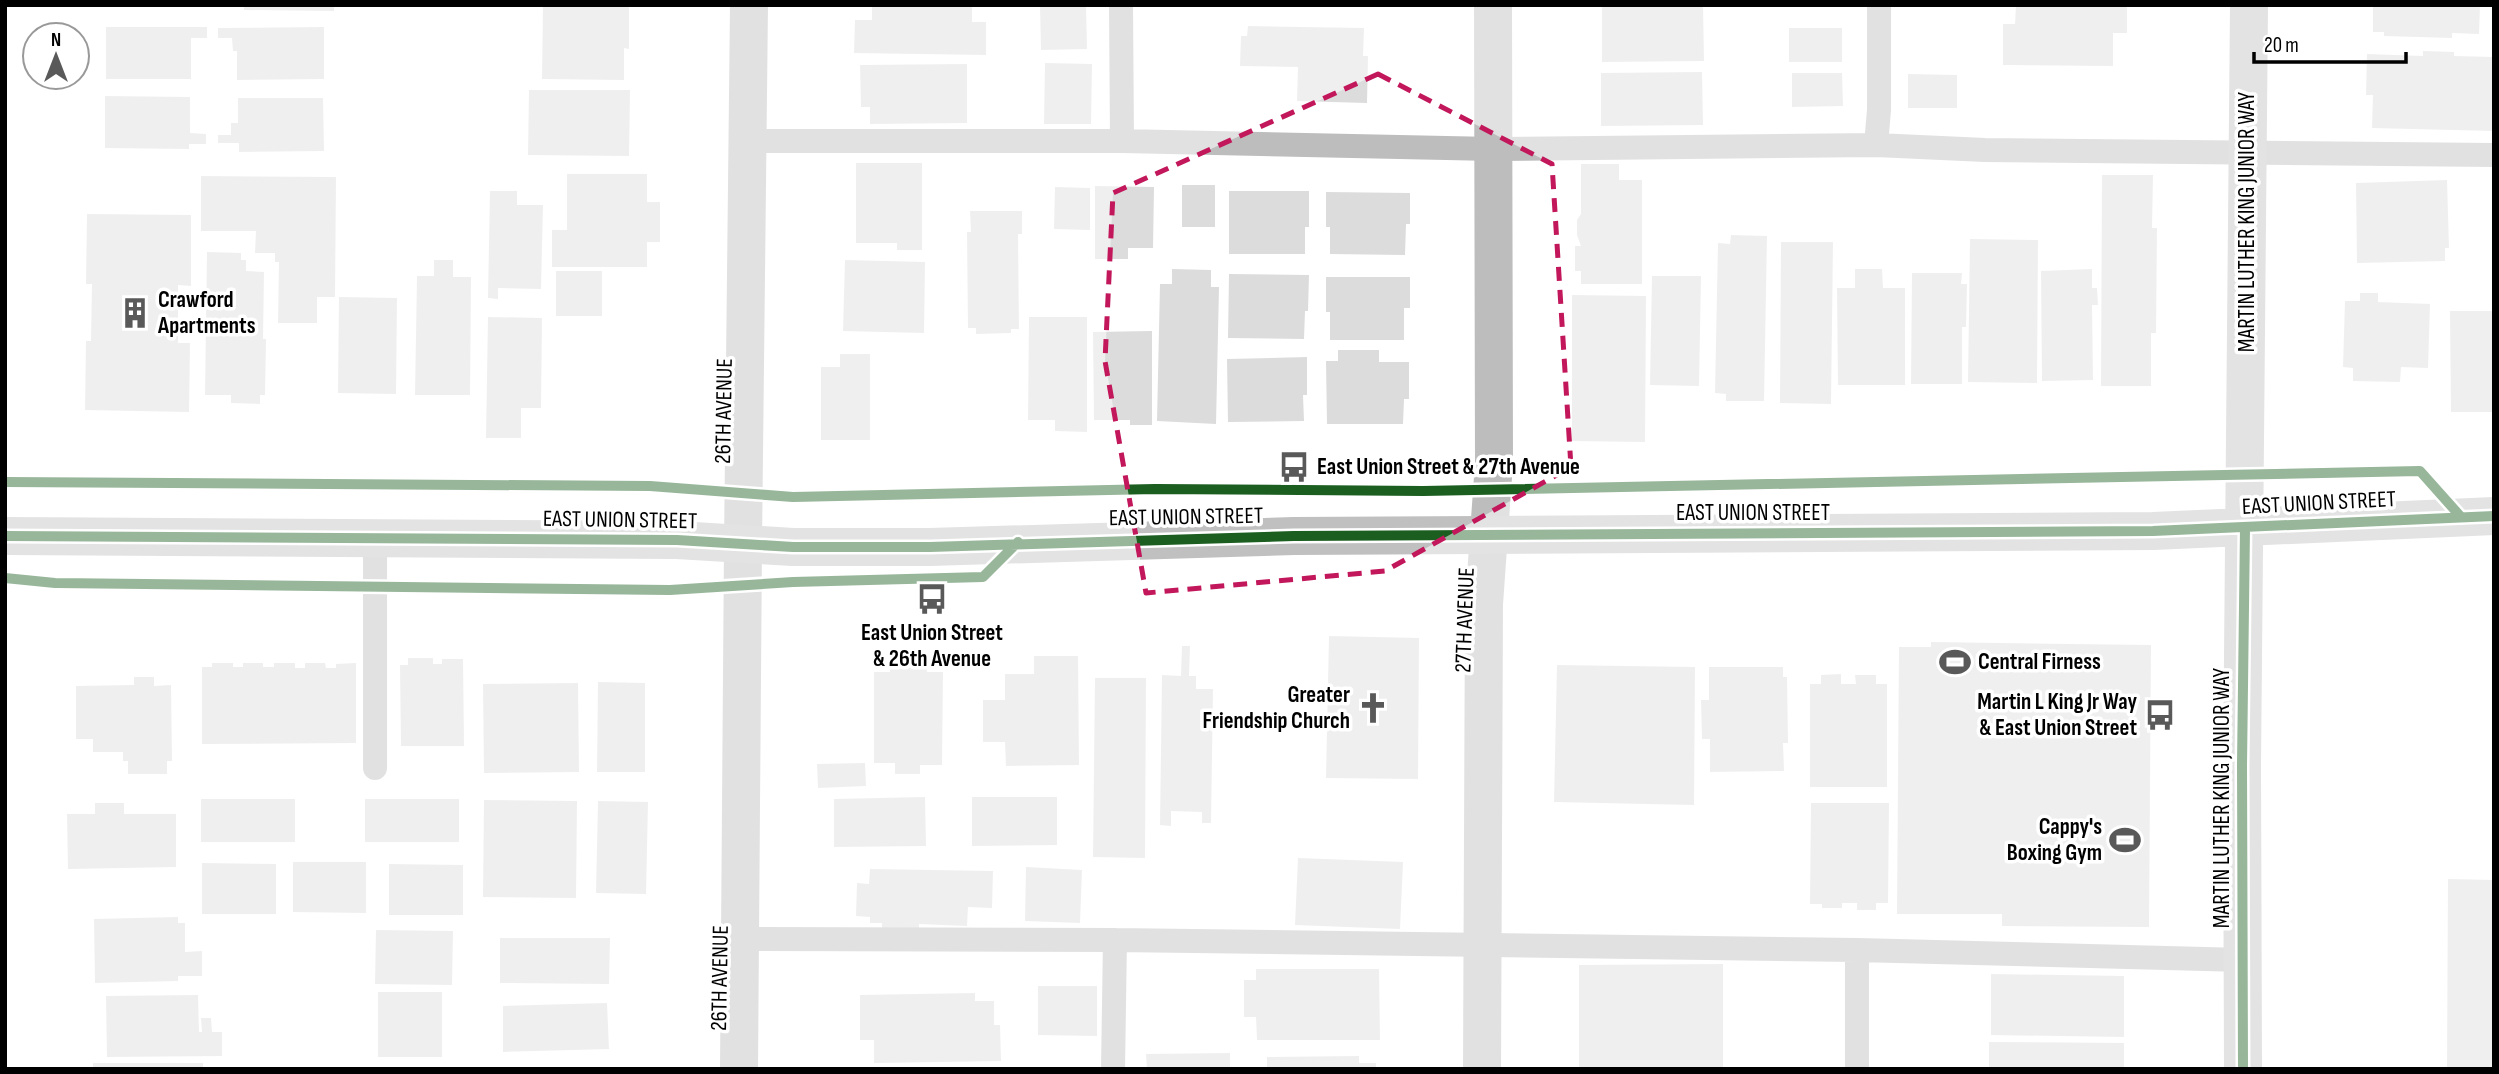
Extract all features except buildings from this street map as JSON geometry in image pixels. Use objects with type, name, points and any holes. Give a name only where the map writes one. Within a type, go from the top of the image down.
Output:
[{"type":"main road","name":"MARTIN LUTHER KING JUNIOR WAY","points":[[2243,1069],[2242,765],[2249,5]]},
{"type":"main road","name":"EAST UNION STREET","points":[[5,536],[677,540],[793,547],[930,547],[1294,536],[2153,531],[2494,516]]},
{"type":"street","name":"26TH AVENUE","points":[[739,1069],[749,5]]},
{"type":"street","name":"27TH AVENUE","points":[[1482,1069],[1484,604],[1494,463],[1493,5]]},
{"type":"lane","points":[[1121,5],[1122,141]]},
{"type":"lane","points":[[1876,145],[1879,110],[1879,5]]},
{"type":"lane","points":[[749,141],[1122,141],[1493,149],[1876,145],[1985,150],[2494,155]]},
{"type":"lane","points":[[375,538],[375,768]]},
{"type":"lane","points":[[741,939],[1115,940],[1857,950],[2243,960]]},
{"type":"lane","points":[[1113,1069],[1115,940]]},
{"type":"lane","points":[[1857,950],[1857,1069]]},
{"type":"highlighted area","points":[[1378,74],[1552,164],[1571,467],[1385,571],[1146,593],[1105,361],[1113,193]]},
{"type":"cycle path","points":[[5,482],[650,486],[793,497],[1155,489],[1423,491],[2420,471],[2461,517]]},
{"type":"cycle path","points":[[5,536],[677,540],[793,547],[930,547],[1294,536],[2153,531],[2494,516]]},
{"type":"cycle path","points":[[2243,1069],[2242,765],[2245,528]]},
{"type":"cycle path","points":[[5,578],[55,583],[670,590],[793,582],[983,577],[1018,542]]},
{"type":"place","name":"Crawford Apartments","points":[[135,313]]},
{"type":"place","name":"East Union Street & 27th Avenue","points":[[1294,467]]},
{"type":"place","name":"East Union Street & 26th Avenue","points":[[932,599]]},
{"type":"place","name":"Central Firness","points":[[1955,662]]},
{"type":"place","name":"Greater Friendship Church","points":[[1373,708]]},
{"type":"place","name":"Martin L King Jr Way & East Union Street","points":[[2160,715]]},
{"type":"place","name":"Cappy's Boxing Gym","points":[[2125,840]]}]
